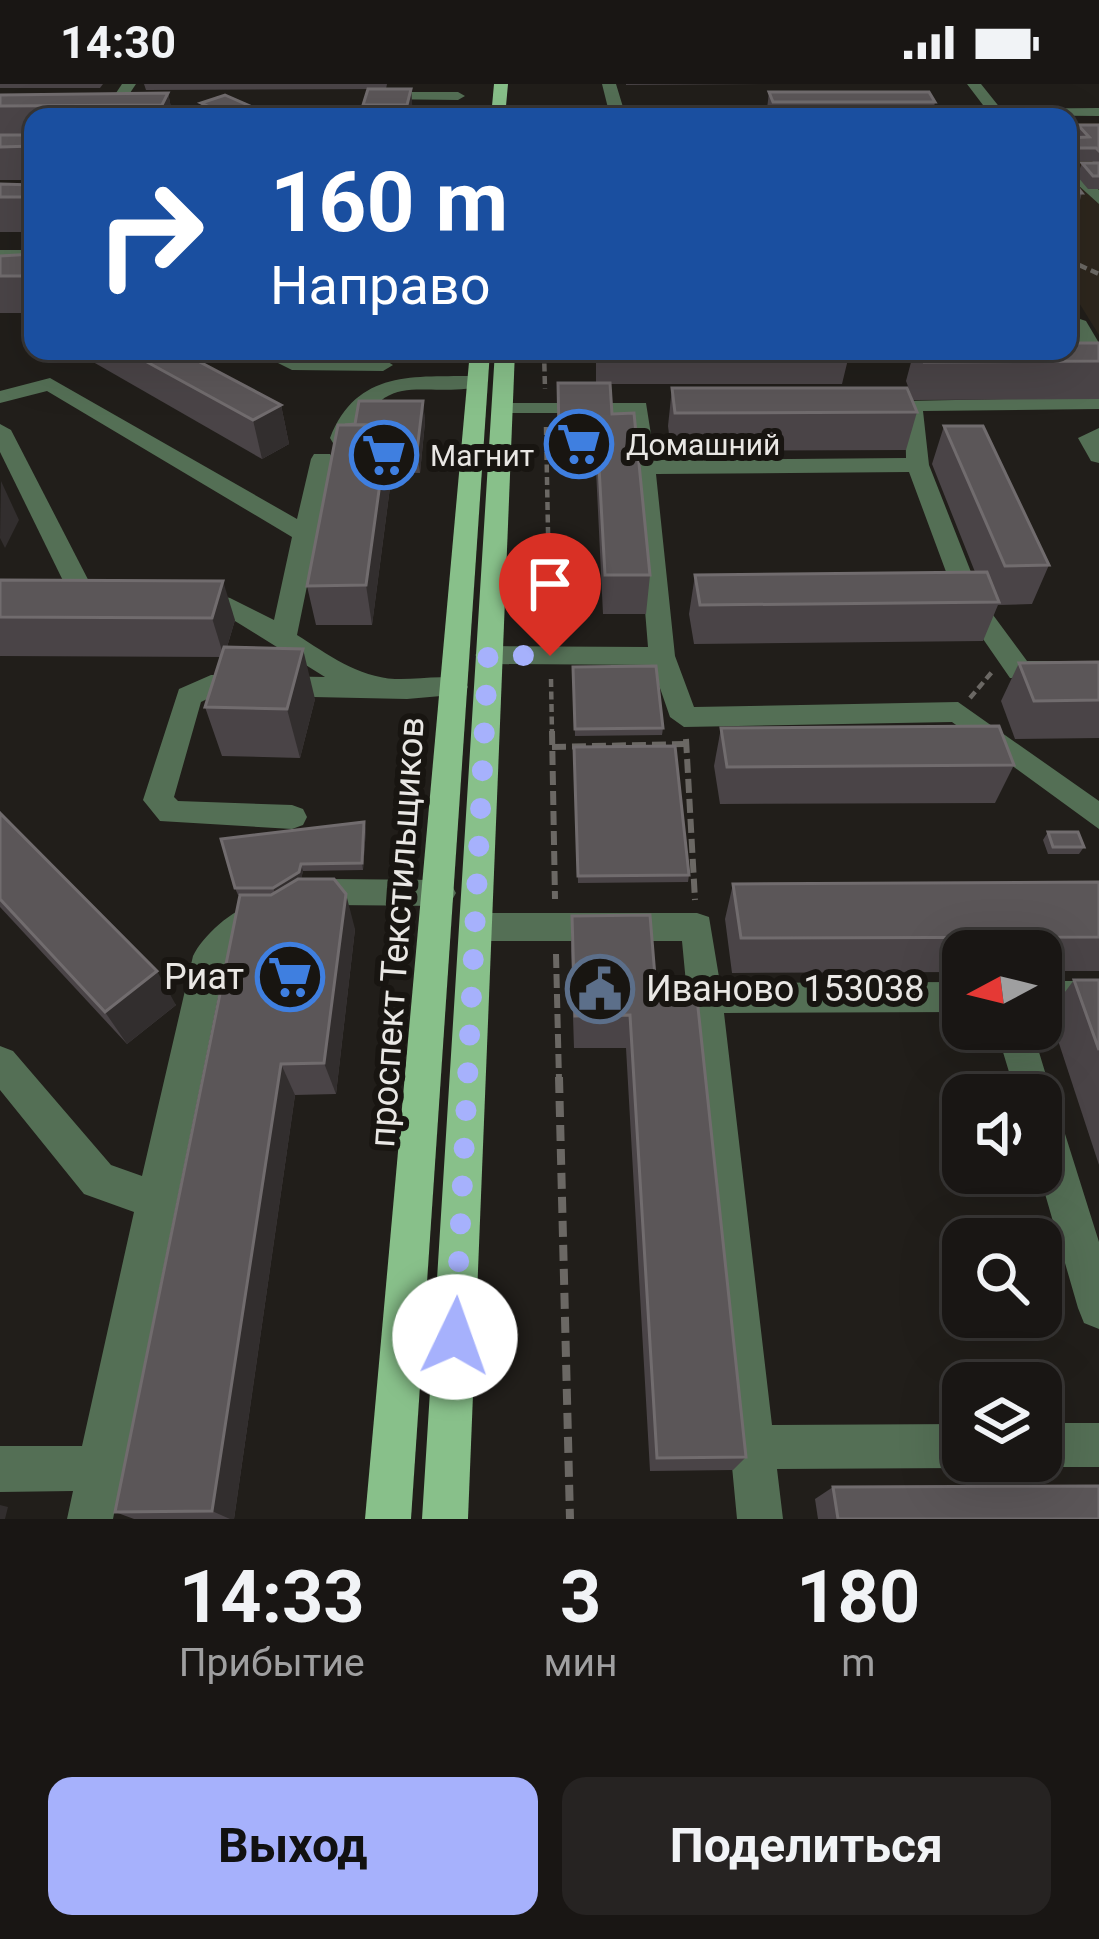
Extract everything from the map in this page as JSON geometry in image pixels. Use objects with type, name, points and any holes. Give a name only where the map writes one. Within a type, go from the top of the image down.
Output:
[{"type":"main road","name":"проспект Текстильщиков","points":[[445,1519],[505,360]]},
{"type":"main road","name":"проспект Текстильщиков","points":[[388,1519],[479,367]]},
{"type":"street","points":[[974,84],[993,108]]},
{"type":"street","points":[[378,96],[407,90],[458,96]]},
{"type":"street","points":[[1077,176],[1099,199]]},
{"type":"street","points":[[5,276],[24,275]]},
{"type":"street","points":[[1077,323],[1099,359]]},
{"type":"street","points":[[286,360],[292,364],[383,365]]},
{"type":"street","points":[[341,438],[346,418],[371,391],[479,367]]},
{"type":"street","points":[[0,397],[50,384],[305,534]]},
{"type":"street","points":[[1099,403],[912,405],[918,465],[970,602],[1020,671],[1099,670]]},
{"type":"street","points":[[502,407],[639,407],[662,656],[685,730],[958,712],[1099,817]]},
{"type":"street","points":[[0,430],[84,596]]},
{"type":"street","points":[[1099,434],[1089,438],[1099,456]]},
{"type":"street","points":[[284,635],[322,459]]},
{"type":"street","points":[[644,467],[918,465]]},
{"type":"street","points":[[175,596],[238,608],[314,656],[380,687]]},
{"type":"street","points":[[929,602],[970,602]]},
{"type":"street","points":[[657,604],[691,604]]},
{"type":"street","points":[[488,655],[662,656]]},
{"type":"street","points":[[292,817],[171,813],[158,800],[189,696],[211,686],[454,687]]},
{"type":"street","points":[[90,1519],[210,956],[255,915],[296,909],[331,892],[440,893]]},
{"type":"street","points":[[476,927],[697,927],[760,1519]]},
{"type":"street","points":[[1062,996],[1099,996]]},
{"type":"street","points":[[704,998],[942,997]]},
{"type":"street","points":[[0,1063],[98,1180],[156,1201]]},
{"type":"street","points":[[1062,1187],[1099,1308]]},
{"type":"street","points":[[1062,1445],[1099,1445]]},
{"type":"street","points":[[753,1447],[942,1446]]},
{"type":"street","points":[[0,1469],[100,1468]]},
{"type":"path","points":[[958,712],[990,672],[1020,671]]},
{"type":"path","points":[[552,747],[685,730],[697,927]]},
{"type":"shaded area","points":[[1077,123],[1099,123],[1099,335],[1077,300]]},
{"type":"building","points":[[368,89],[411,89],[407,105],[363,105]]},
{"type":"building","points":[[769,92],[929,92],[935,102],[773,102]]},
{"type":"building","points":[[168,93],[162,105],[0,106],[0,95]]},
{"type":"building","points":[[225,95],[255,108],[212,108],[201,103]]},
{"type":"building","points":[[1078,125],[1099,125],[1099,151],[1077,148],[1077,138],[1089,137]]},
{"type":"building","points":[[0,135],[24,135],[24,146],[0,147]]},
{"type":"building","points":[[1082,163],[1099,163],[1099,176],[1093,176]]},
{"type":"building","points":[[0,184],[24,185],[24,197],[0,197]]},
{"type":"building","points":[[24,255],[24,276],[0,276],[0,256]]},
{"type":"building","points":[[1077,343],[1099,343],[1099,361],[924,362],[1077,360]]},
{"type":"building","points":[[143,360],[196,360],[281,405],[253,420]]},
{"type":"building","points":[[558,383],[610,383],[612,414],[634,413],[650,575],[605,575],[597,431],[559,431]]},
{"type":"building","points":[[672,388],[907,388],[917,412],[675,413]]},
{"type":"building","points":[[359,401],[423,401],[417,451],[389,451],[388,425],[345,425],[355,424]]},
{"type":"building","points":[[338,425],[388,425],[366,585],[307,586]]},
{"type":"building","points":[[944,426],[983,426],[1049,565],[1005,566]]},
{"type":"building","points":[[987,572],[999,602],[700,605],[695,575]]},
{"type":"building","points":[[0,580],[223,581],[212,618],[0,617]]},
{"type":"building","points":[[224,647],[303,649],[287,709],[205,707]]},
{"type":"building","points":[[1099,662],[1099,700],[1034,701],[1019,663]]},
{"type":"building","points":[[656,666],[663,728],[575,729],[573,667]]},
{"type":"building","points":[[999,726],[1014,765],[727,767],[721,728]]},
{"type":"building","points":[[675,746],[689,875],[578,876],[574,747]]},
{"type":"building","points":[[0,813],[157,971],[105,1012],[0,899]]},
{"type":"building","points":[[364,822],[362,863],[301,864],[299,872],[273,888],[235,888],[221,839]]},
{"type":"building","points":[[1048,832],[1078,832],[1084,847],[1053,847]]},
{"type":"building","points":[[298,879],[334,879],[346,894],[324,1063],[281,1064],[212,1511],[115,1512],[240,895],[271,895]]},
{"type":"building","points":[[1099,882],[1099,937],[1062,937],[1062,930],[942,930],[942,937],[741,938],[733,884]]},
{"type":"building","points":[[650,915],[656,989],[696,989],[746,1457],[657,1458],[630,1015],[575,1016],[572,916]]},
{"type":"building","points":[[1074,980],[1099,980],[1099,1050]]},
{"type":"building","points":[[1099,1486],[1099,1519],[838,1519],[833,1487]]},
{"type":"place","name":"Домашний","points":[[579,444]]},
{"type":"place","name":"Магнит","points":[[384,455]]},
{"type":"place","name":"Риат","points":[[290,977]]},
{"type":"place","name":"Иваново 153038","points":[[600,989]]},
{"type":"route","points":[[455,1337],[488,655],[550,656]]}]
